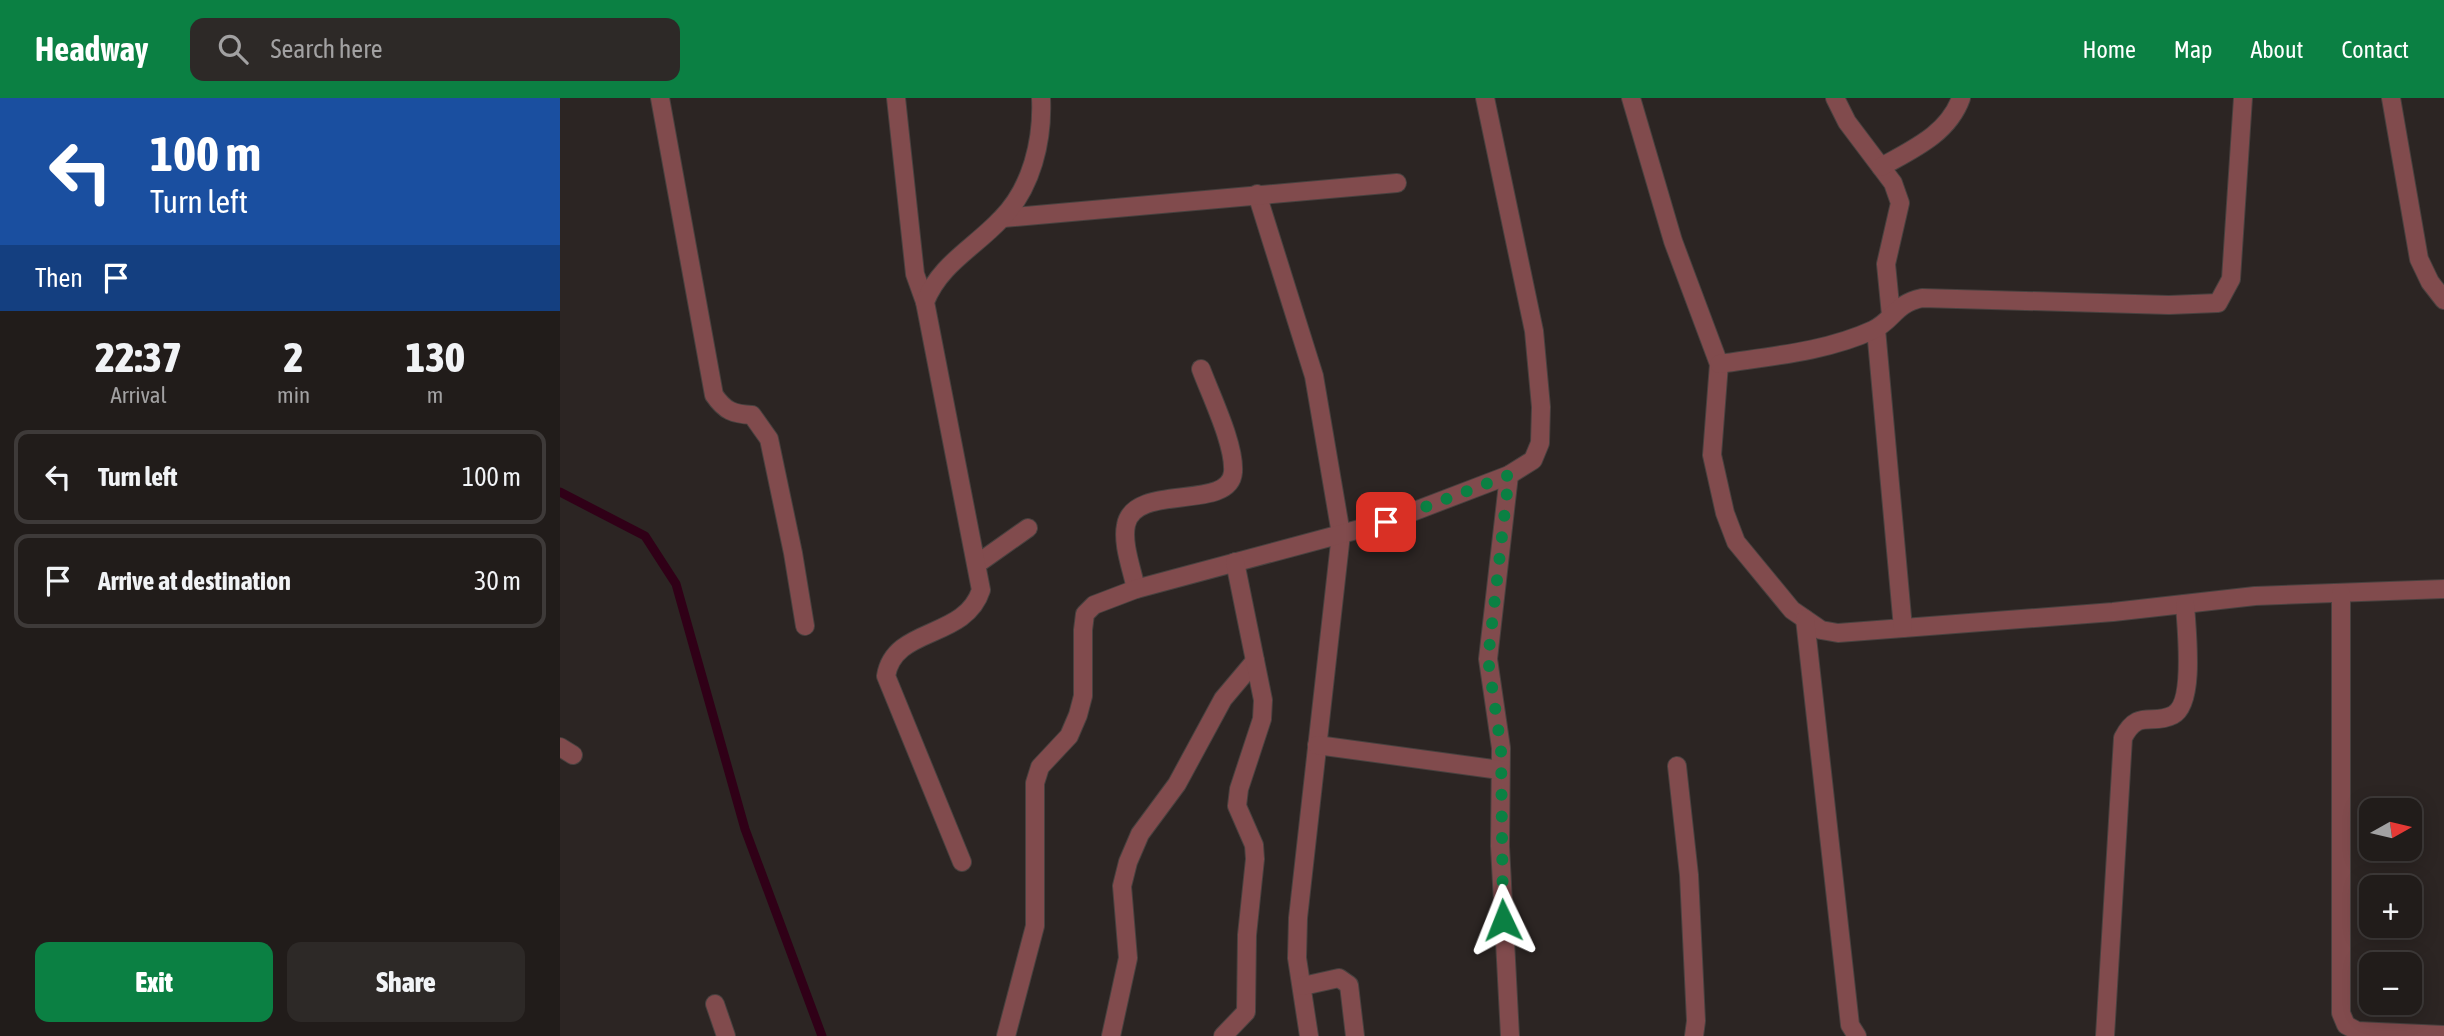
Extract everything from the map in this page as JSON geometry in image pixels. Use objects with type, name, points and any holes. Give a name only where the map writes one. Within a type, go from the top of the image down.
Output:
[{"type":"street","points":[[660,98],[714,395],[723,408],[735,414],[752,415],[769,439],[805,626]]},
{"type":"street","points":[[896,98],[915,274],[925,302],[981,590],[976,606],[956,621],[899,649],[888,661],[886,676],[962,862]]},
{"type":"street","points":[[925,302],[932,283],[949,264],[1003,218],[1036,158],[1041,98]]},
{"type":"street","points":[[1006,1036],[1035,926],[1035,783],[1040,767],[1069,736],[1078,715],[1083,696],[1085,614],[1094,605],[1136,589],[1386,522],[1509,475],[1533,460],[1541,443],[1541,408],[1534,331],[1485,98]]},
{"type":"street","points":[[1630,98],[1673,241],[1719,364],[1713,455],[1725,513],[1736,542],[1792,610],[1821,630],[1838,633],[1903,628],[2255,596],[2444,589]]},
{"type":"street","points":[[1835,98],[1847,122],[1893,183],[1900,203],[1886,264],[1891,315]]},
{"type":"street","points":[[1881,167],[1933,137],[1952,119],[1961,98]]},
{"type":"street","points":[[1719,364],[1825,347],[1876,328],[1905,302],[1922,298],[2169,305],[2218,303],[2231,279],[2243,98]]},
{"type":"street","points":[[2391,98],[2419,259],[2430,282],[2444,300]]},
{"type":"street","points":[[1003,218],[1397,183]]},
{"type":"street","points":[[1256,194],[1314,376],[1341,534],[1297,918],[1297,958],[1309,1036]]},
{"type":"street","points":[[1876,328],[1903,628]]},
{"type":"street","points":[[1136,589],[1126,540],[1126,525],[1131,511],[1144,504],[1219,491],[1230,483],[1233,472],[1230,453],[1201,369]]},
{"type":"street","points":[[1509,475],[1488,659],[1501,748],[1500,845],[1510,1036]]},
{"type":"street","points":[[977,564],[1028,527]]},
{"type":"street","points":[[1223,1036],[1243,1018],[1247,1001],[1247,935],[1255,859],[1254,845],[1237,806],[1239,789],[1262,719],[1264,700],[1235,562]]},
{"type":"street","points":[[2341,593],[2341,1013],[2346,1025],[2357,1031],[2444,1035]]},
{"type":"street","points":[[2105,1036],[2123,738],[2129,727],[2138,720],[2173,715],[2183,705],[2188,666],[2185,604]]},
{"type":"street","points":[[1805,620],[1850,1025],[1857,1036]]},
{"type":"street","points":[[1111,1036],[1128,958],[1122,886],[1128,862],[1140,834],[1177,784],[1223,699],[1255,661]]},
{"type":"street","points":[[1317,745],[1500,770]]},
{"type":"street","points":[[1677,766],[1689,875],[1696,1021],[1694,1036]]},
{"type":"street","points":[[1303,986],[1339,978],[1349,985],[1355,1036]]},
{"type":"street","points":[[715,1004],[726,1036]]},
{"type":"waterway","points":[[560,492],[645,536],[676,584],[745,829],[822,1036]]},
{"type":"route","points":[[1386,522],[1509,475],[1499,543],[1488,659],[1501,748],[1500,845],[1503,920]]}]
